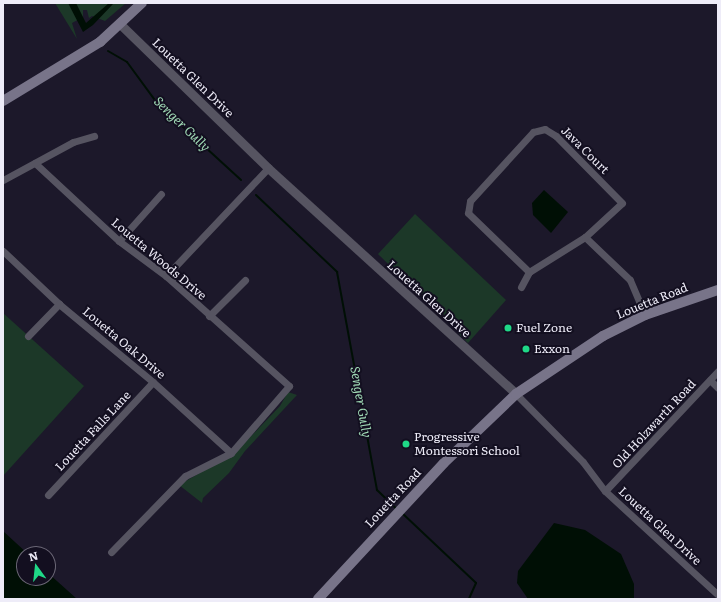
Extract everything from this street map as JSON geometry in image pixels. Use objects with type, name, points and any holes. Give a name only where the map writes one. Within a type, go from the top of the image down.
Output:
[{"type":"main road","points":[[3,101],[100,42],[142,3]]},
{"type":"main road","name":"Louetta Road","points":[[318,599],[475,431],[516,394],[603,336],[645,316],[718,290]]},
{"type":"street","name":"Louetta Glen Drive","points":[[120,24],[268,168],[516,394],[583,462],[606,491],[718,595]]},
{"type":"street","name":"Java Court","points":[[529,272],[468,213],[470,201],[533,132],[545,129],[556,136],[622,203],[585,238]]},
{"type":"street","points":[[3,180],[73,142],[94,136]]},
{"type":"street","name":"Louetta Woods Drive","points":[[35,163],[119,241],[166,276],[289,386],[231,453]]},
{"type":"street","points":[[166,276],[268,168]]},
{"type":"street","points":[[119,241],[161,194]]},
{"type":"street","points":[[522,287],[529,272],[585,238],[630,280],[645,316]]},
{"type":"street","name":"Louetta Oak Drive","points":[[3,251],[59,304],[153,382],[231,453]]},
{"type":"street","points":[[209,316],[245,280]]},
{"type":"street","points":[[28,336],[59,304]]},
{"type":"street","name":"Old Holzwarth Road","points":[[606,491],[718,371]]},
{"type":"street","points":[[710,380],[718,388]]},
{"type":"street","name":"Louetta Falls Lane","points":[[48,495],[153,382]]},
{"type":"street","points":[[110,552],[185,476],[231,453]]},
{"type":"green space","points":[[55,3],[126,3],[105,21],[92,16],[89,18],[87,10],[83,10],[83,17],[72,23],[77,39]]},
{"type":"green space","points":[[415,214],[506,300],[468,343],[378,254]]},
{"type":"green space","points":[[3,313],[84,386],[3,476]]},
{"type":"green space","points":[[288,392],[297,395],[245,451],[229,473],[203,498],[202,503],[179,485],[236,452],[280,406]]},
{"type":"shaded area","points":[[68,3],[76,3],[86,23],[109,3],[113,4],[93,25],[83,32]]},
{"type":"shaded area","points":[[544,190],[568,212],[551,233],[533,215],[532,203]]},
{"type":"shaded area","points":[[554,523],[585,530],[621,554],[634,584],[634,599],[528,599],[517,583],[518,571]]},
{"type":"shaded area","points":[[3,531],[19,546],[16,546],[16,586],[56,586],[56,580],[77,599],[3,599]]},
{"type":"waterway","name":"Senger Gully","points":[[108,51],[127,62],[157,103],[241,180]]},
{"type":"waterway","name":"Senger Gully","points":[[256,195],[337,272],[377,490],[397,509]]},
{"type":"waterway","name":"Senger Gully","points":[[402,513],[476,583],[469,599]]},
{"type":"place","name":"Fuel Zone","points":[[508,328]]},
{"type":"place","name":"Exxon","points":[[526,349]]},
{"type":"place","name":"Progressive Montessori School","points":[[406,444]]}]
